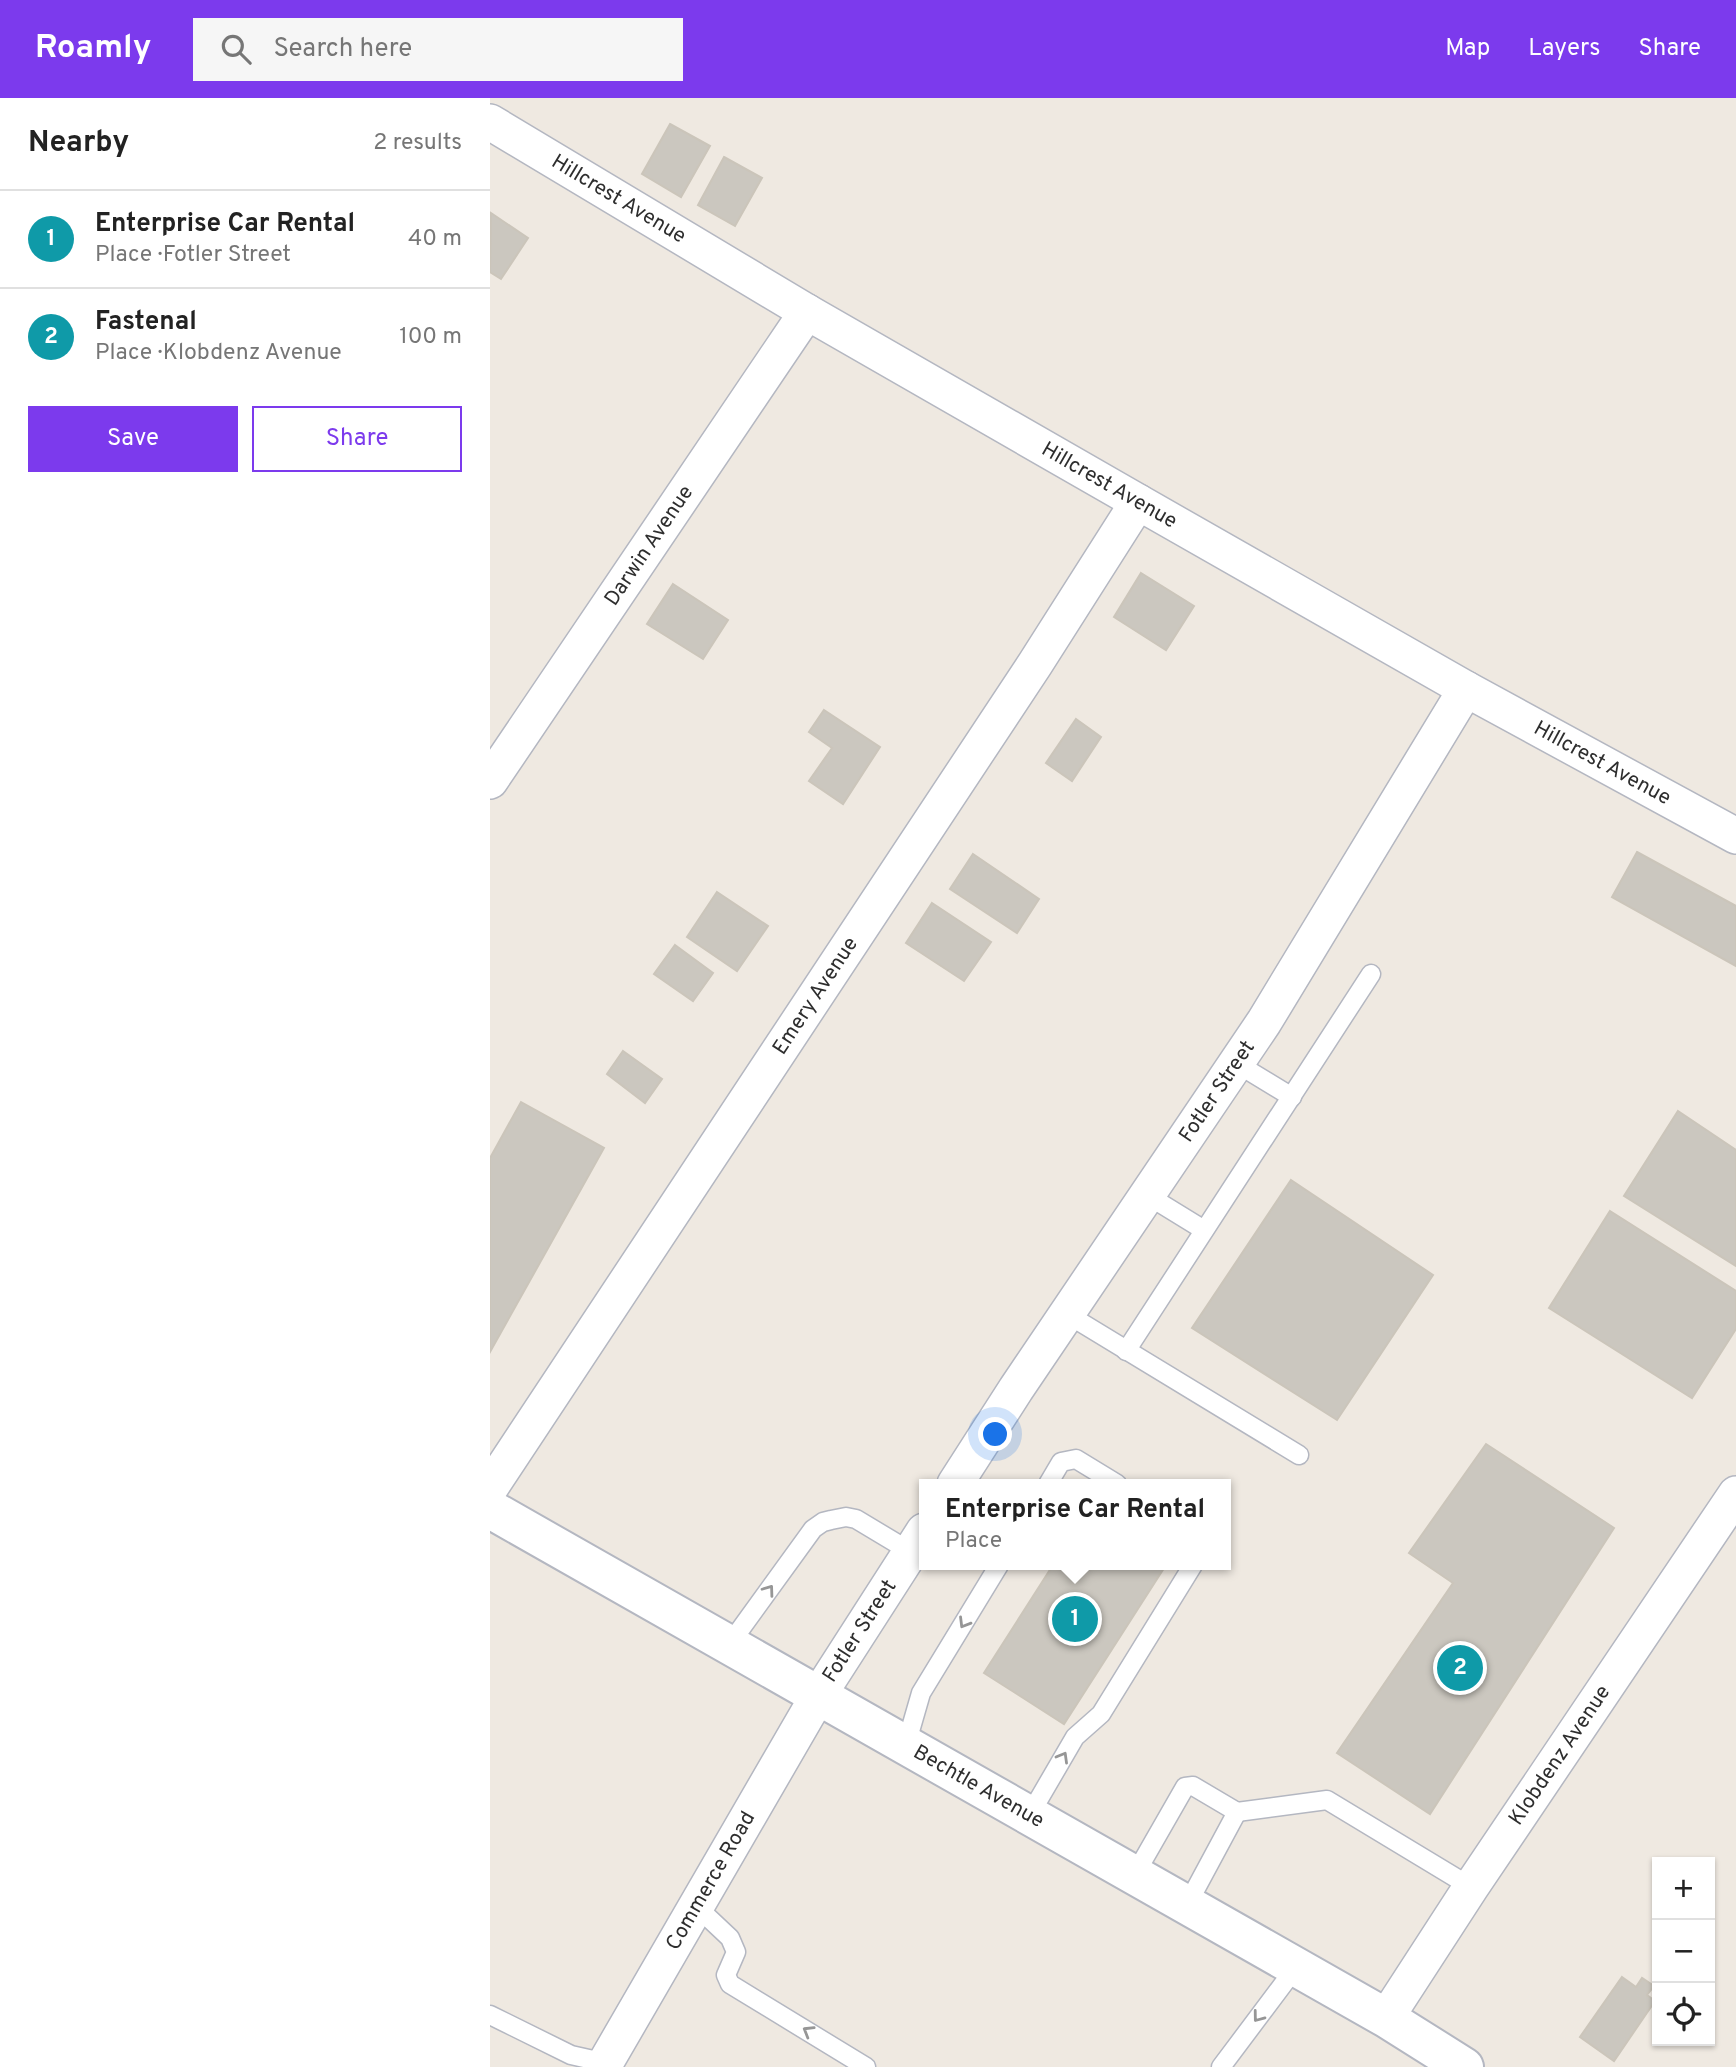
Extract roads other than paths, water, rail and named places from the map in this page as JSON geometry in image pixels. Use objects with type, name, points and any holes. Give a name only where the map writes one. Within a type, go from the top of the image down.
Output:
[{"type":"main road","name":"Bechtle Avenue","points":[[490,1509],[1386,2018],[1464,2067]]},
{"type":"street","name":"Hillcrest Avenue","points":[[490,122],[807,312],[1138,502],[1466,689],[1736,836]]},
{"type":"street","name":"Darwin Avenue","points":[[490,781],[807,312]]},
{"type":"street","name":"Emery Avenue","points":[[490,1488],[1035,664],[1138,502]]},
{"type":"street","name":"Fotler Street","points":[[958,1479],[1271,1010],[1466,689]]},
{"type":"street","name":"Klobdenz Avenue","points":[[1386,2018],[1736,1494]]},
{"type":"street","name":"Fotler Street","points":[[818,1696],[918,1542]]},
{"type":"street","name":"Commerce Road","points":[[609,2065],[696,1906],[818,1696]]},
{"type":"lane","points":[[1126,1350],[1371,974]]},
{"type":"lane","points":[[1236,1063],[1292,1097]]},
{"type":"lane","points":[[1147,1195],[1204,1230]]},
{"type":"lane","points":[[1067,1314],[1299,1455]]},
{"type":"lane","points":[[1051,1479],[1061,1462],[1076,1459],[1109,1479]]},
{"type":"lane","points":[[729,1645],[806,1537],[823,1522],[846,1517],[856,1519],[918,1542]]},
{"type":"lane","points":[[906,1745],[921,1693],[996,1570]]},
{"type":"lane","points":[[1029,1816],[1075,1737],[1101,1714],[1190,1570]]},
{"type":"lane","points":[[1135,1876],[1185,1787],[1193,1786],[1237,1812],[1327,1800],[1471,1887]]},
{"type":"lane","points":[[1187,1906],[1237,1812]]},
{"type":"lane","points":[[696,1906],[730,1938],[736,1952],[726,1975],[730,1984],[866,2067]]},
{"type":"lane","points":[[1221,2067],[1296,1967]]},
{"type":"lane","points":[[490,2015],[571,2055],[609,2065]]},
{"type":"place","name":"Enterprise Car Rental","points":[[1075,1619]]},
{"type":"place","name":"Fastenal","points":[[1460,1668]]}]
